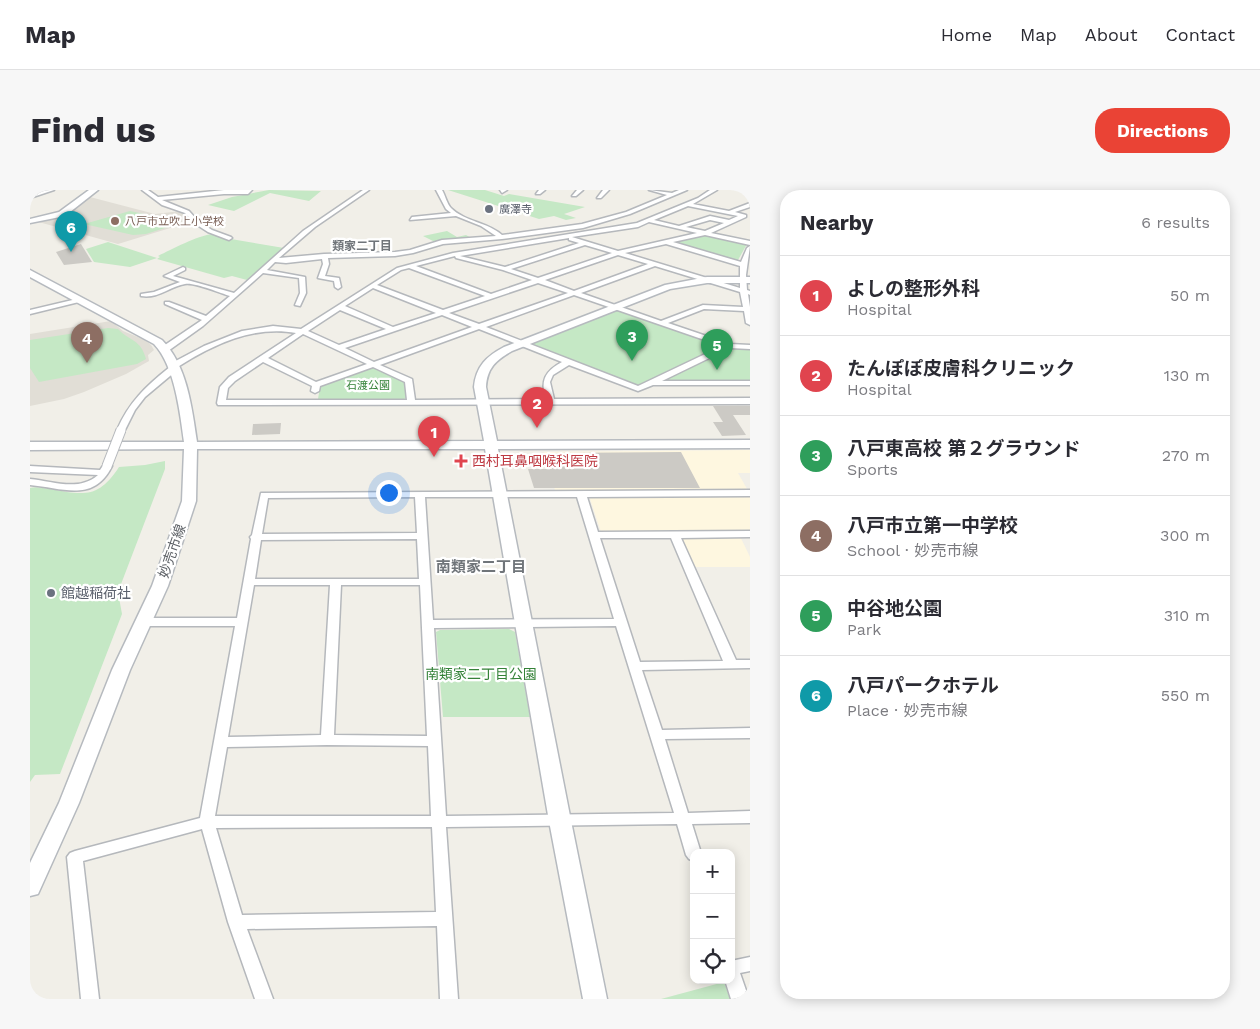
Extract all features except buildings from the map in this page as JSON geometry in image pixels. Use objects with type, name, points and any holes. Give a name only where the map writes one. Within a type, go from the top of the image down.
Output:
[{"type":"street","points":[[30,196],[51,190]]},
{"type":"street","points":[[30,221],[62,214],[94,190]]},
{"type":"street","points":[[145,190],[156,199],[188,212],[196,222],[210,231],[229,238]]},
{"type":"street","points":[[156,199],[224,192],[248,192],[249,190]]},
{"type":"street","points":[[165,349],[234,296],[276,260],[298,238],[366,190]]},
{"type":"street","points":[[439,190],[449,209],[499,235]]},
{"type":"street","points":[[574,195],[580,190]]},
{"type":"street","points":[[599,198],[606,190]]},
{"type":"street","points":[[652,190],[673,195]]},
{"type":"street","points":[[276,260],[286,261],[324,256],[395,254],[411,252],[432,244],[583,226],[663,200],[684,190]]},
{"type":"street","points":[[714,190],[650,221],[628,228],[453,255],[392,272],[232,379],[224,387],[221,403],[750,401]]},
{"type":"street","points":[[663,200],[747,217]]},
{"type":"street","points":[[729,213],[750,205]]},
{"type":"street","points":[[428,211],[449,209]]},
{"type":"street","points":[[412,219],[456,214]]},
{"type":"street","points":[[338,348],[619,253],[706,233],[729,222],[747,217]]},
{"type":"street","points":[[679,227],[710,218],[729,222]]},
{"type":"street","points":[[650,221],[750,243]]},
{"type":"street","points":[[558,229],[569,237],[586,243],[707,280]]},
{"type":"street","points":[[666,242],[746,281]]},
{"type":"street","points":[[505,269],[586,243]]},
{"type":"street","points":[[432,244],[453,255],[505,269],[729,346],[750,347]]},
{"type":"street","points":[[750,248],[744,258],[750,323]]},
{"type":"street","points":[[324,256],[326,264],[321,278],[337,279],[338,288]]},
{"type":"street","points":[[263,359],[316,385],[655,264]]},
{"type":"street","points":[[409,266],[491,296]]},
{"type":"street","points":[[183,269],[167,276],[234,296]]},
{"type":"street","points":[[263,271],[302,277],[303,293],[298,306]]},
{"type":"street","name":"妙売市線","points":[[30,273],[158,342],[165,349],[181,390],[191,447],[189,502],[160,586],[120,670],[70,802],[30,887]]},
{"type":"street","points":[[595,999],[560,821],[480,387],[482,371],[496,355],[522,343],[668,287],[707,280],[746,281]]},
{"type":"street","points":[[143,295],[156,294],[187,281]]},
{"type":"street","points":[[372,284],[638,389],[729,346]]},
{"type":"street","points":[[30,312],[81,300]]},
{"type":"street","points":[[166,303],[206,319]]},
{"type":"street","points":[[340,307],[393,330]]},
{"type":"street","points":[[662,323],[703,307],[748,309]]},
{"type":"street","points":[[30,482],[78,489],[98,481],[106,470],[130,409],[138,399],[173,368],[200,350],[221,341],[270,328],[304,332],[409,381],[411,403]]},
{"type":"street","points":[[551,402],[546,388],[548,375],[554,368],[568,362]]},
{"type":"street","points":[[652,383],[750,383]]},
{"type":"street","points":[[313,403],[316,385]]},
{"type":"street","points":[[638,389],[642,402]]},
{"type":"street","points":[[30,446],[750,444]]},
{"type":"street","points":[[30,470],[106,470]]},
{"type":"street","points":[[264,999],[236,922],[207,822],[240,622],[264,495],[750,493]]},
{"type":"street","points":[[420,494],[449,999]]},
{"type":"street","points":[[581,494],[692,849]]},
{"type":"street","points":[[595,535],[750,534]]},
{"type":"street","points":[[675,535],[731,664]]},
{"type":"street","points":[[255,537],[421,536]]},
{"type":"street","points":[[248,582],[424,582]]},
{"type":"street","points":[[327,740],[336,582]]},
{"type":"street","points":[[144,622],[240,622]]},
{"type":"street","points":[[428,624],[620,622]]},
{"type":"street","points":[[634,666],[750,664]]},
{"type":"street","points":[[657,735],[750,733]]},
{"type":"street","points":[[220,742],[434,741]]},
{"type":"street","points":[[90,999],[75,857],[207,822],[560,821],[750,817]]},
{"type":"street","points":[[236,922],[444,919]]},
{"type":"street","points":[[735,967],[750,964]]},
{"type":"street","points":[[735,984],[740,999]]},
{"type":"shaded area","name":"八戸市立吹上小学校","points":[[90,197],[155,214],[181,211],[185,212],[193,221],[118,244],[35,221],[75,208]]},
{"type":"shaded area","points":[[111,321],[123,331],[145,340],[151,345],[154,350],[148,355],[149,361],[126,374],[84,392],[64,399],[30,406],[30,334]]},
{"type":"shaded area","points":[[750,450],[750,473],[738,473],[750,494],[750,532],[738,532],[750,557],[750,567],[694,567],[679,532],[601,532],[587,490],[555,490],[544,452]]},
{"type":"green space","points":[[269,190],[321,191],[309,201],[270,193],[234,211],[208,205],[232,197]]},
{"type":"green space","points":[[448,190],[485,190],[504,196],[509,194],[585,207],[564,214],[576,218],[566,220],[554,216],[539,219]]},
{"type":"green space","points":[[130,211],[163,218],[169,224],[174,225],[146,234],[133,235],[84,224]]},
{"type":"green space","points":[[447,231],[457,237],[466,235],[473,239],[435,242],[423,236]]},
{"type":"green space","points":[[212,234],[284,248],[247,280],[232,276],[224,278],[157,259],[160,257],[158,256],[185,243]]},
{"type":"green space","points":[[706,235],[747,244],[738,260],[733,260],[673,242]]},
{"type":"green space","points":[[108,242],[157,258],[130,267],[94,262],[86,249]]},
{"type":"green space","points":[[619,310],[725,347],[637,387],[530,345]]},
{"type":"green space","points":[[108,328],[118,329],[138,344],[144,352],[146,359],[137,364],[39,382],[30,368],[30,340]]},
{"type":"green space","points":[[732,348],[750,350],[750,381],[668,381],[665,379]]},
{"type":"green space","name":"石渡公園","points":[[369,368],[404,382],[406,398],[402,400],[321,401],[318,399],[320,387]]},
{"type":"green space","points":[[165,461],[165,469],[118,592],[122,614],[60,774],[35,775],[30,782],[30,488],[40,487],[72,493],[89,492],[97,490],[104,485],[119,467]]},
{"type":"green space","name":"南類家二丁目公園","points":[[509,629],[515,632],[530,717],[443,717],[436,632],[440,630]]},
{"type":"green space","points":[[717,984],[725,984],[730,999],[661,999]]},
{"type":"place","name":"廣澤寺","points":[[489,209]]},
{"type":"place","name":"八戸市立吹上小学校","points":[[115,221]]},
{"type":"place","name":"八戸パークホテル","points":[[71,252]]},
{"type":"place","name":"八戸東高校 第２グラウンド","points":[[632,361]]},
{"type":"place","name":"八戸市立第一中学校","points":[[87,363]]},
{"type":"place","name":"中谷地公園","points":[[717,370]]},
{"type":"place","name":"たんぽぽ皮膚科クリニック","points":[[537,428]]},
{"type":"place","name":"よしの整形外科","points":[[434,457]]},
{"type":"place","name":"西村耳鼻咽喉科医院","points":[[461,461]]},
{"type":"place","name":"館越稲荷社","points":[[51,593]]},
{"type":"district","name":"類家二丁目","points":[[362,246]]},
{"type":"district","name":"南類家二丁目","points":[[481,567]]}]
